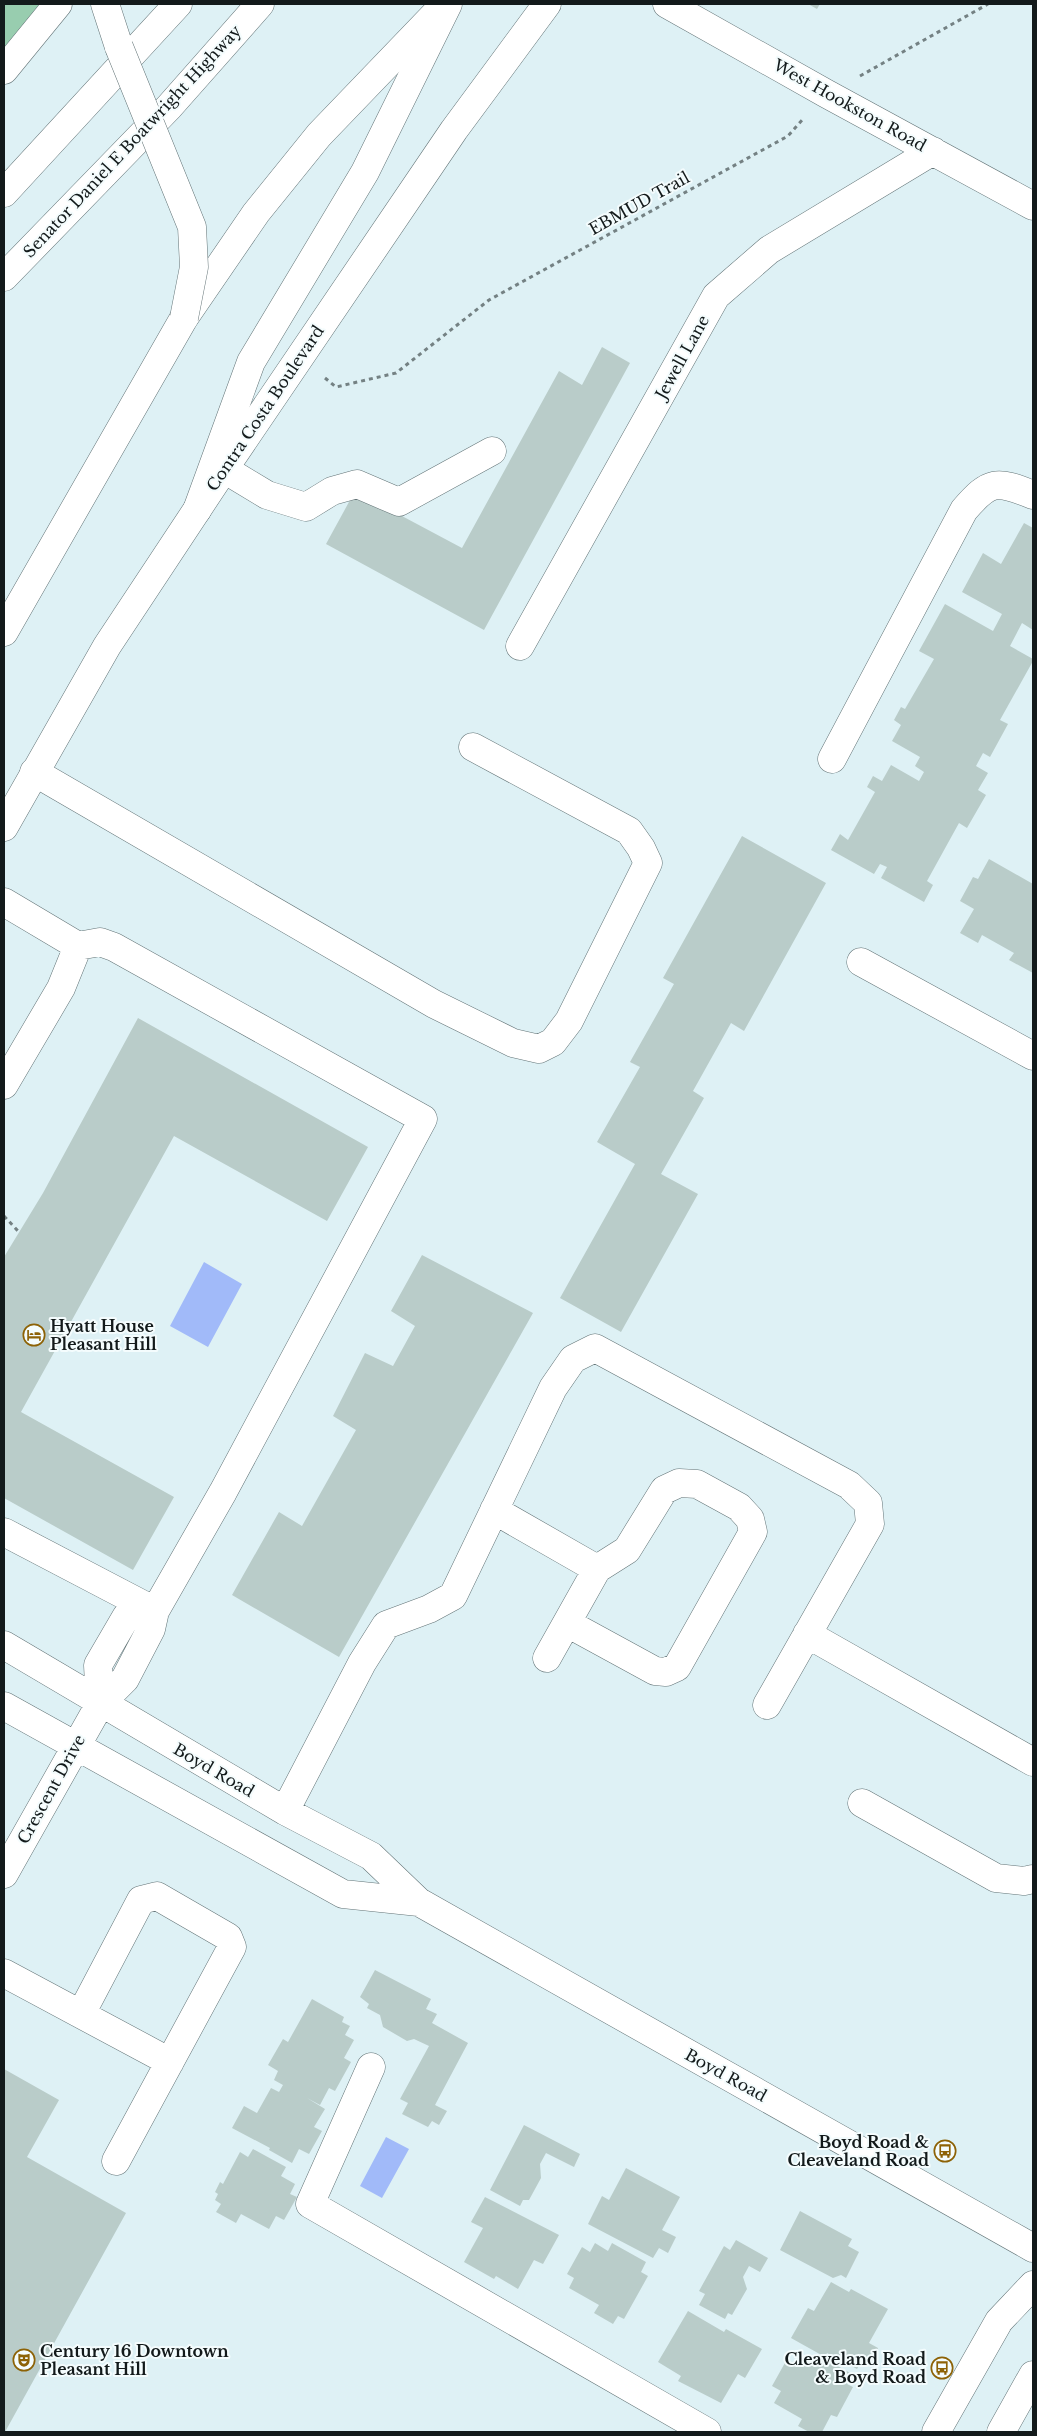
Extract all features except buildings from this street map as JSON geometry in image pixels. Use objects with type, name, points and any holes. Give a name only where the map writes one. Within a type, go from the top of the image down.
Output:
[{"type":"main road","points":[[4,69],[58,4]]},
{"type":"main road","points":[[104,4],[119,47],[192,227],[194,267],[184,318]]},
{"type":"main road","points":[[4,192],[178,4]]},
{"type":"main road","name":"Senator Daniel E Boatwright Highway","points":[[4,277],[169,107],[260,4]]},
{"type":"main road","points":[[4,632],[184,318],[256,213],[319,135],[447,4]]},
{"type":"main road","points":[[197,510],[251,362],[364,172],[447,4]]},
{"type":"main road","name":"Contra Costa Boulevard","points":[[4,827],[107,646],[298,358],[454,130],[547,4]]},
{"type":"main road","name":"West Hookston Road","points":[[667,4],[1033,206]]},
{"type":"main road","name":"Jewell Lane","points":[[520,646],[716,296],[769,250],[933,151]]},
{"type":"main road","points":[[224,469],[267,495],[306,508],[332,491],[357,484],[399,502],[492,451]]},
{"type":"main road","points":[[832,760],[964,510],[982,489],[995,484],[1017,488],[1033,495]]},
{"type":"main road","points":[[34,772],[434,1004],[513,1043],[539,1049],[553,1042],[569,1021],[648,863],[641,848],[629,831],[472,747]]},
{"type":"main road","points":[[4,902],[78,946],[62,988],[4,1084]]},
{"type":"main road","name":"Crescent Drive","points":[[4,1874],[100,1704],[125,1679],[151,1629],[155,1611],[223,1492],[423,1119],[114,946],[100,942],[78,946]]},
{"type":"main road","points":[[860,962],[1033,1056]]},
{"type":"main road","points":[[285,1811],[362,1663],[386,1625],[453,1596],[553,1388],[573,1359],[594,1348],[849,1485],[868,1503],[870,1524],[766,1705]]},
{"type":"main road","points":[[547,1658],[597,1569],[627,1550],[664,1490],[679,1483],[697,1484],[739,1507],[750,1520],[753,1532],[677,1668],[666,1672],[655,1671],[567,1623]]},
{"type":"main road","points":[[494,1510],[597,1569]]},
{"type":"main road","points":[[4,1532],[155,1611]]},
{"type":"main road","points":[[807,1634],[1033,1762]]},
{"type":"main road","name":"Boyd Road","points":[[4,1645],[100,1704],[285,1811],[371,1856],[419,1902],[1033,2248]]},
{"type":"main road","name":"Boyd Road","points":[[4,1706],[343,1894],[419,1902]]},
{"type":"main road","points":[[862,1803],[996,1878],[1024,1881],[1033,1879]]},
{"type":"main road","points":[[81,2014],[141,1900],[157,1896],[228,1938],[232,1947],[116,2161]]},
{"type":"main road","points":[[4,1973],[170,2062]]},
{"type":"main road","points":[[371,2067],[310,2204],[708,2432]]},
{"type":"main road","points":[[936,2432],[999,2321],[1033,2286]]},
{"type":"main road","points":[[1001,2432],[1033,2375]]},
{"type":"path","name":"EBMUD Trail","points":[[298,358],[336,387],[396,372],[489,300],[788,136],[827,94],[988,4]]},
{"type":"path","points":[[4,1216],[18,1231]]},
{"type":"green space","points":[[4,4],[58,4],[4,70]]},
{"type":"water","points":[[204,1262],[242,1284],[208,1347],[170,1326]]},
{"type":"water","points":[[386,2137],[409,2149],[382,2198],[360,2186]]},
{"type":"place","name":"Hyatt House Pleasant Hill","points":[[34,1335]]},
{"type":"place","name":"Boyd Road & Cleaveland Road","points":[[945,2151]]},
{"type":"place","name":"Century 16 Downtown Pleasant Hill","points":[[24,2360]]},
{"type":"place","name":"Cleaveland Road & Boyd Road","points":[[942,2368]]}]
